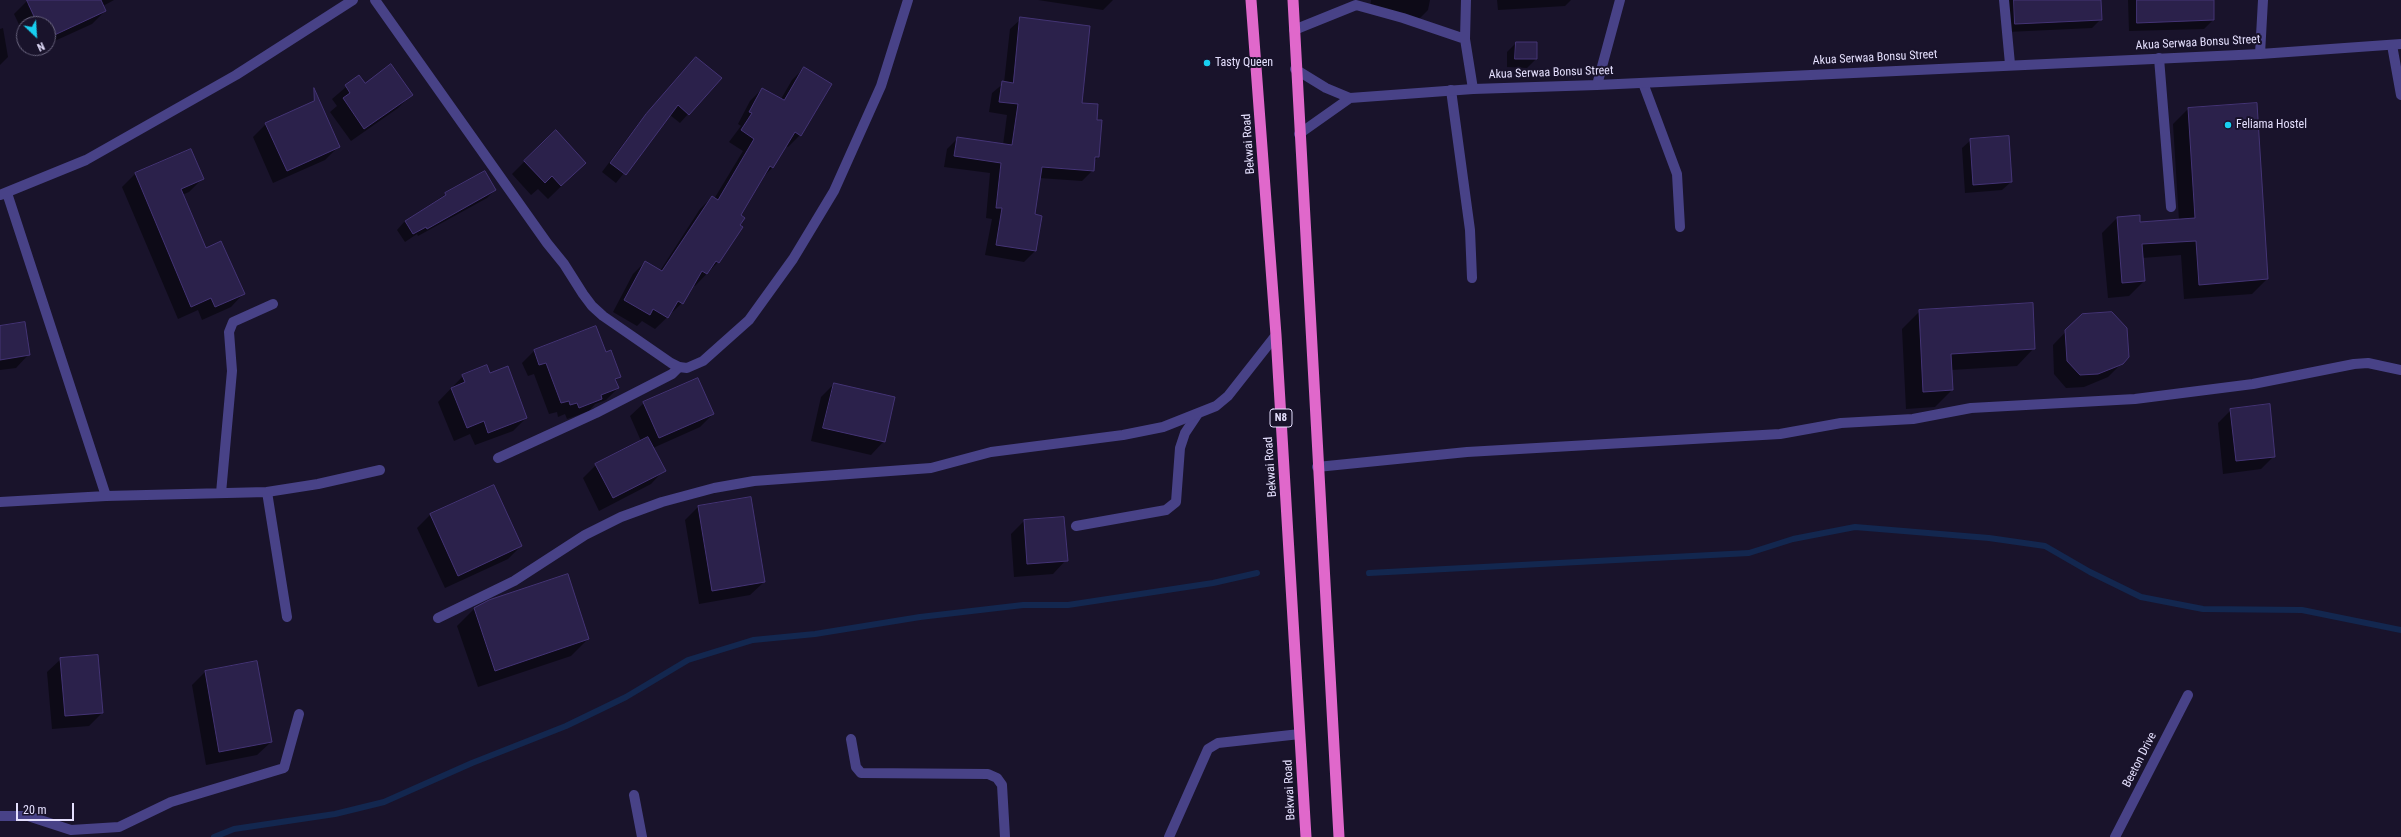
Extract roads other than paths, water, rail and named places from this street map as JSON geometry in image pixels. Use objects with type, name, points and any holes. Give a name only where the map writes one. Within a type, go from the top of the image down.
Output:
[{"type":"highway","name":"Bekwai Road","points":[[1251,0],[1276,335],[1306,837]]},
{"type":"highway","points":[[1293,0],[1295,69],[1339,837]]},
{"type":"street","points":[[106,496],[4,194],[86,160],[236,75],[353,0]]},
{"type":"street","points":[[375,0],[547,243],[564,264],[583,294],[603,316],[679,368],[687,368],[703,361],[749,320],[793,259],[834,191],[881,86],[908,0]]},
{"type":"street","points":[[1466,0],[1465,39],[1473,89]]},
{"type":"street","points":[[1597,86],[1620,0]]},
{"type":"street","points":[[2004,0],[2010,64]]},
{"type":"street","points":[[2260,54],[2263,0]]},
{"type":"street","points":[[1294,30],[1355,2],[1465,39]]},
{"type":"street","points":[[2396,45],[2401,95]]},
{"type":"street","name":"Akua Serwaa Bonsu Street","points":[[1350,98],[1451,90],[1597,86],[2010,64],[2260,54],[2396,45]]},
{"type":"street","points":[[2159,58],[2171,207]]},
{"type":"street","points":[[1295,69],[1326,88],[1350,98]]},
{"type":"street","points":[[1643,83],[1677,174],[1680,227]]},
{"type":"street","points":[[1451,90],[1470,230],[1472,278]]},
{"type":"street","points":[[1299,134],[1350,98]]},
{"type":"street","points":[[221,493],[232,371],[229,332],[233,322],[272,304]]},
{"type":"street","points":[[438,618],[514,581],[585,535],[621,517],[670,500],[714,488],[754,481],[931,468],[991,452],[1123,435],[1163,427],[1216,406],[1228,396],[1276,335]]},
{"type":"street","points":[[1318,468],[1467,452],[1780,434],[1841,423],[1913,418],[1971,408],[2135,399],[2253,384],[2354,364],[2368,363],[2401,370]]},
{"type":"street","points":[[498,458],[603,410],[672,374],[679,368]]},
{"type":"street","points":[[1076,526],[1166,510],[1176,502],[1180,448],[1185,433],[1196,415]]},
{"type":"street","points":[[0,502],[106,496],[267,492],[318,484],[380,470]]},
{"type":"street","points":[[267,492],[286,617]]},
{"type":"street","name":"Beeton Drive","points":[[2115,837],[2188,695]]},
{"type":"street","points":[[0,816],[28,816],[71,830],[119,827],[171,802],[284,768],[299,714]]},
{"type":"street","points":[[1169,837],[1208,749],[1218,743],[1300,734]]},
{"type":"street","points":[[851,739],[856,767],[861,773],[988,774],[997,778],[1002,785],[1003,791],[1005,837]]},
{"type":"street","points":[[634,795],[642,837]]},
{"type":"waterway","points":[[1369,573],[1749,553],[1793,539],[1855,527],[1989,538],[2045,546],[2090,572],[2141,597],[2203,609],[2302,610],[2401,630]]},
{"type":"waterway","points":[[214,837],[234,829],[335,814],[384,802],[472,763],[566,726],[626,697],[688,660],[753,640],[815,634],[920,617],[1023,605],[1068,605],[1213,583],[1257,573]]},
{"type":"place","name":"Tasty Queen","points":[[1207,63]]},
{"type":"place","name":"Feliama Hostel","points":[[2228,125]]}]
